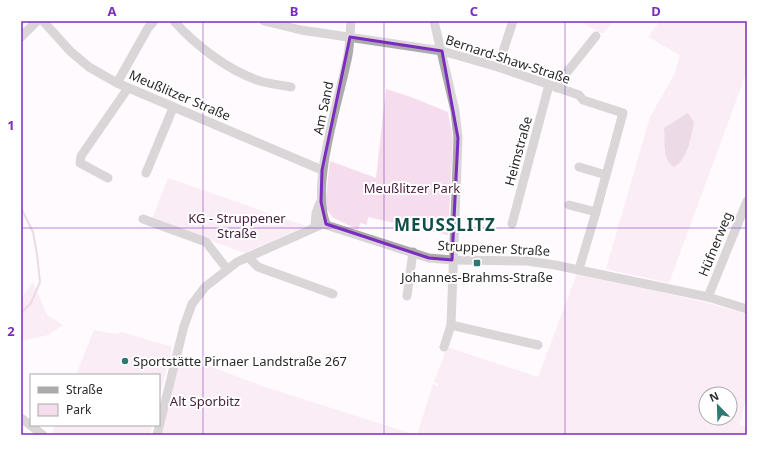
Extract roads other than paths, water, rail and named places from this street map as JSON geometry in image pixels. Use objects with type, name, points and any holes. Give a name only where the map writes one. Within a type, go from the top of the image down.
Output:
[{"type":"street","points":[[21,36],[37,21]]},
{"type":"street","name":"Meußlitzer Straße","points":[[43,21],[70,51],[89,67],[128,88],[322,170]]},
{"type":"street","points":[[117,82],[148,28],[154,21]]},
{"type":"street","points":[[174,21],[204,50],[234,68],[260,81],[291,87]]},
{"type":"street","name":"Bernard-Shaw-Straße","points":[[264,21],[283,23],[301,30],[442,51],[498,67],[579,95],[583,100],[623,113],[606,175]]},
{"type":"street","name":"Am Sand","points":[[326,224],[321,202],[322,170],[348,53],[351,21]]},
{"type":"street","points":[[434,21],[455,112],[458,138],[452,260],[451,325],[444,347]]},
{"type":"street","points":[[498,67],[513,21]]},
{"type":"street","name":"Heimstraße","points":[[512,224],[553,87],[560,81],[596,36]]},
{"type":"street","points":[[108,178],[80,163],[81,156],[128,88]]},
{"type":"street","points":[[146,173],[173,108]]},
{"type":"street","points":[[579,167],[606,175],[579,269]]},
{"type":"street","name":"Am Sand","points":[[315,226],[316,213],[321,202]]},
{"type":"street","name":"Hüfnerweg","points":[[708,297],[747,203]]},
{"type":"street","points":[[569,205],[596,212]]},
{"type":"street","points":[[143,218],[206,242],[227,268]]},
{"type":"street","name":"Struppener Straße","points":[[160,422],[179,342],[189,310],[205,287],[227,268],[315,226],[326,224],[429,258],[452,260],[527,261],[579,269],[708,297],[747,309]]},
{"type":"street","points":[[407,296],[413,252]]},
{"type":"street","points":[[248,257],[258,267],[333,294]]},
{"type":"street","points":[[451,325],[538,345]]},
{"type":"street","points":[[21,418],[30,425]]},
{"type":"street","points":[[31,426],[43,435]]},
{"type":"waterway","points":[[21,208],[33,232],[40,282],[31,303],[21,313]]},
{"type":"place","name":"Johannes-Brahms-Straße","points":[[477,263]]},
{"type":"place","name":"Sportstätte Pirnaer Landstraße 267","points":[[125,361]]},
{"type":"district","name":"MEUSSLITZ","points":[[445,224]]},
{"type":"park label","name":"Meußlitzer Park","points":[[412,188]]},
{"type":"park label","name":"KG - Struppener Straße","points":[[237,226]]},
{"type":"park label","name":"Alt Sporbitz","points":[[205,401]]}]
